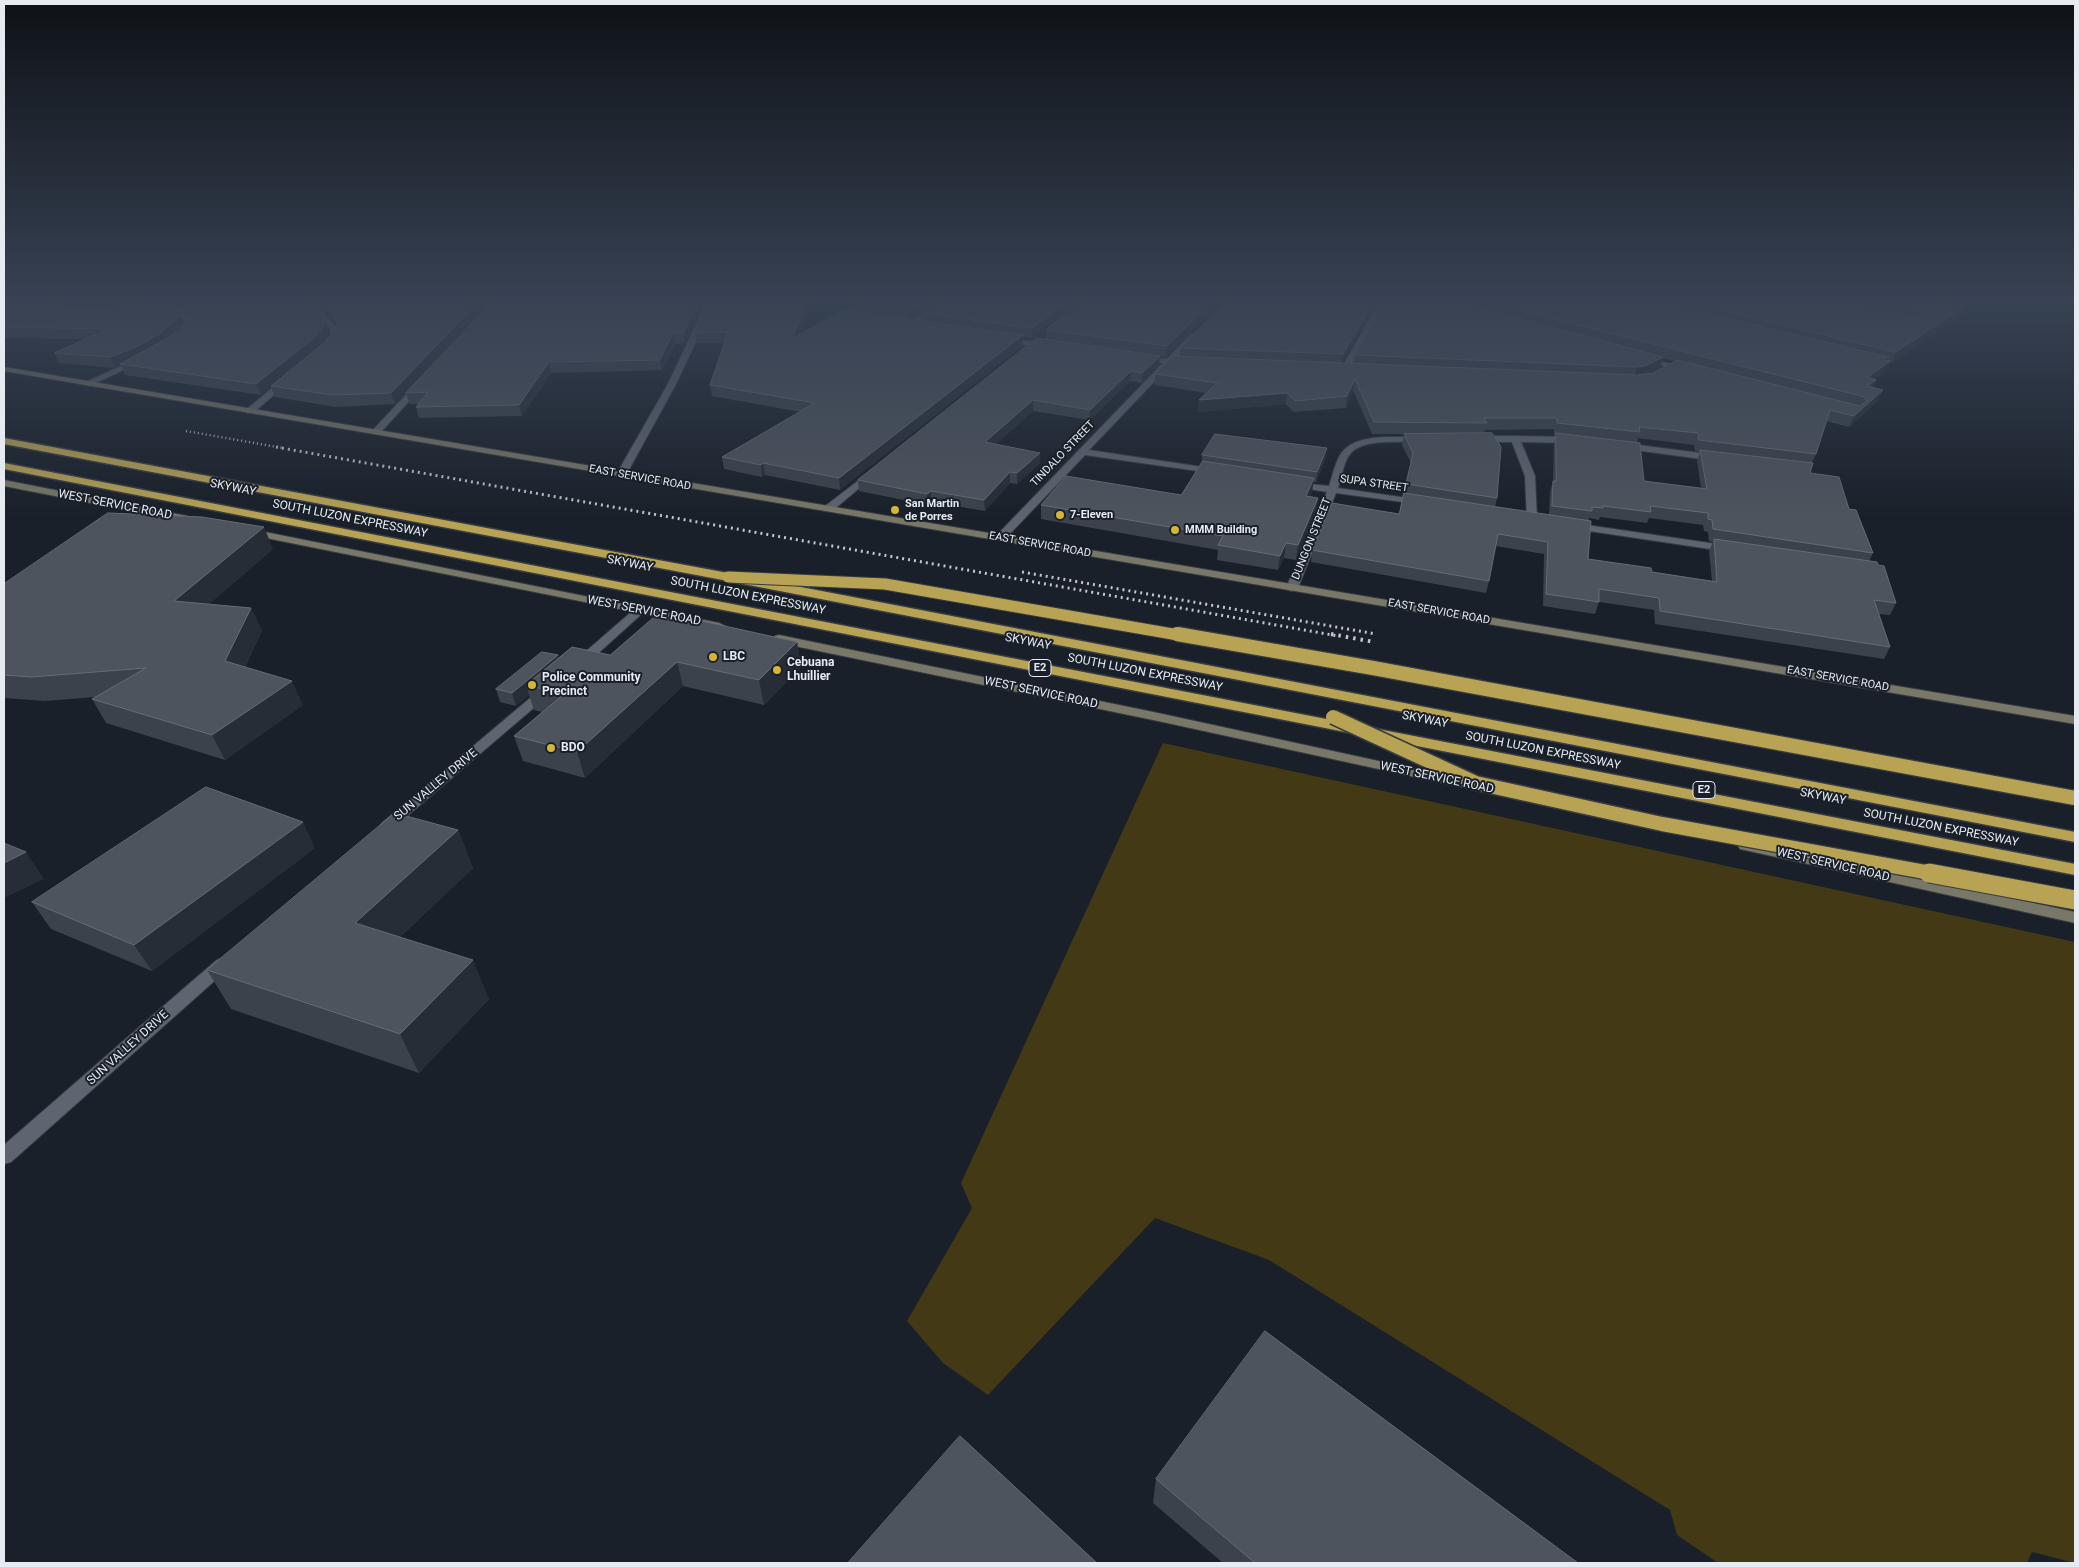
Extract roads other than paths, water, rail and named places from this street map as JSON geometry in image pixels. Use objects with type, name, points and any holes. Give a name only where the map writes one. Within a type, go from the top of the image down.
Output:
[{"type":"highway","name":"SOUTH LUZON EXPRESSWAY","points":[[4,435],[2075,828]]},
{"type":"highway","name":"SKYWAY","points":[[4,441],[728,577],[2075,837]]},
{"type":"highway","name":"SKYWAY","points":[[4,459],[2075,861]]},
{"type":"highway","name":"SOUTH LUZON EXPRESSWAY","points":[[4,466],[2075,870]]},
{"type":"highway","points":[[728,577],[885,584],[1373,668],[2075,798]]},
{"type":"highway","points":[[1333,717],[1476,783],[1662,824],[2075,900]]},
{"type":"main road","name":"EAST SERVICE ROAD","points":[[28,374],[2075,720]]},
{"type":"main road","name":"WEST SERVICE ROAD","points":[[4,483],[196,521]]},
{"type":"main road","name":"WEST SERVICE ROAD","points":[[234,528],[500,584],[641,609],[728,628]]},
{"type":"main road","name":"WEST SERVICE ROAD","points":[[766,636],[1158,717],[2075,918]]},
{"type":"street","points":[[86,384],[108,374]]},
{"type":"street","points":[[621,475],[677,374]]},
{"type":"street","name":"TINDALO STREET","points":[[1000,538],[1157,374]]},
{"type":"street","points":[[250,411],[293,376]]},
{"type":"street","points":[[376,432],[424,381]]},
{"type":"street","points":[[1469,439],[1587,441]]},
{"type":"street","points":[[1516,439],[1530,476],[1532,520]]},
{"type":"street","name":"DUNGON STREET","points":[[1292,588],[1344,456],[1349,449],[1364,443],[1384,440],[1431,440]]},
{"type":"street","points":[[1616,445],[1723,459]]},
{"type":"street","points":[[1083,452],[1228,474]]},
{"type":"street","points":[[828,509],[878,468]]},
{"type":"street","name":"SUPA STREET","points":[[1285,483],[1434,505]]},
{"type":"street","points":[[1561,524],[1744,551]]},
{"type":"street","points":[[572,670],[641,609]]},
{"type":"street","name":"SUN VALLEY DRIVE","points":[[374,836],[557,682]]},
{"type":"street","name":"SUN VALLEY DRIVE","points":[[4,1156],[100,1074],[146,1029],[238,952]]},
{"type":"railway","points":[[186,431],[283,448]]},
{"type":"railway","points":[[276,447],[1338,636]]},
{"type":"railway","points":[[1022,572],[1376,634]]},
{"type":"railway","points":[[1331,634],[1374,642]]},
{"type":"place","name":"San Martin de Porres","points":[[895,510]]},
{"type":"place","name":"7-Eleven","points":[[1060,515]]},
{"type":"place","name":"MMM Building","points":[[1175,530]]},
{"type":"place","name":"LBC","points":[[713,657]]},
{"type":"place","name":"Cebuana Lhuillier","points":[[777,670]]},
{"type":"place","name":"Police Community Precinct","points":[[532,685]]},
{"type":"place","name":"BDO","points":[[551,748]]}]
